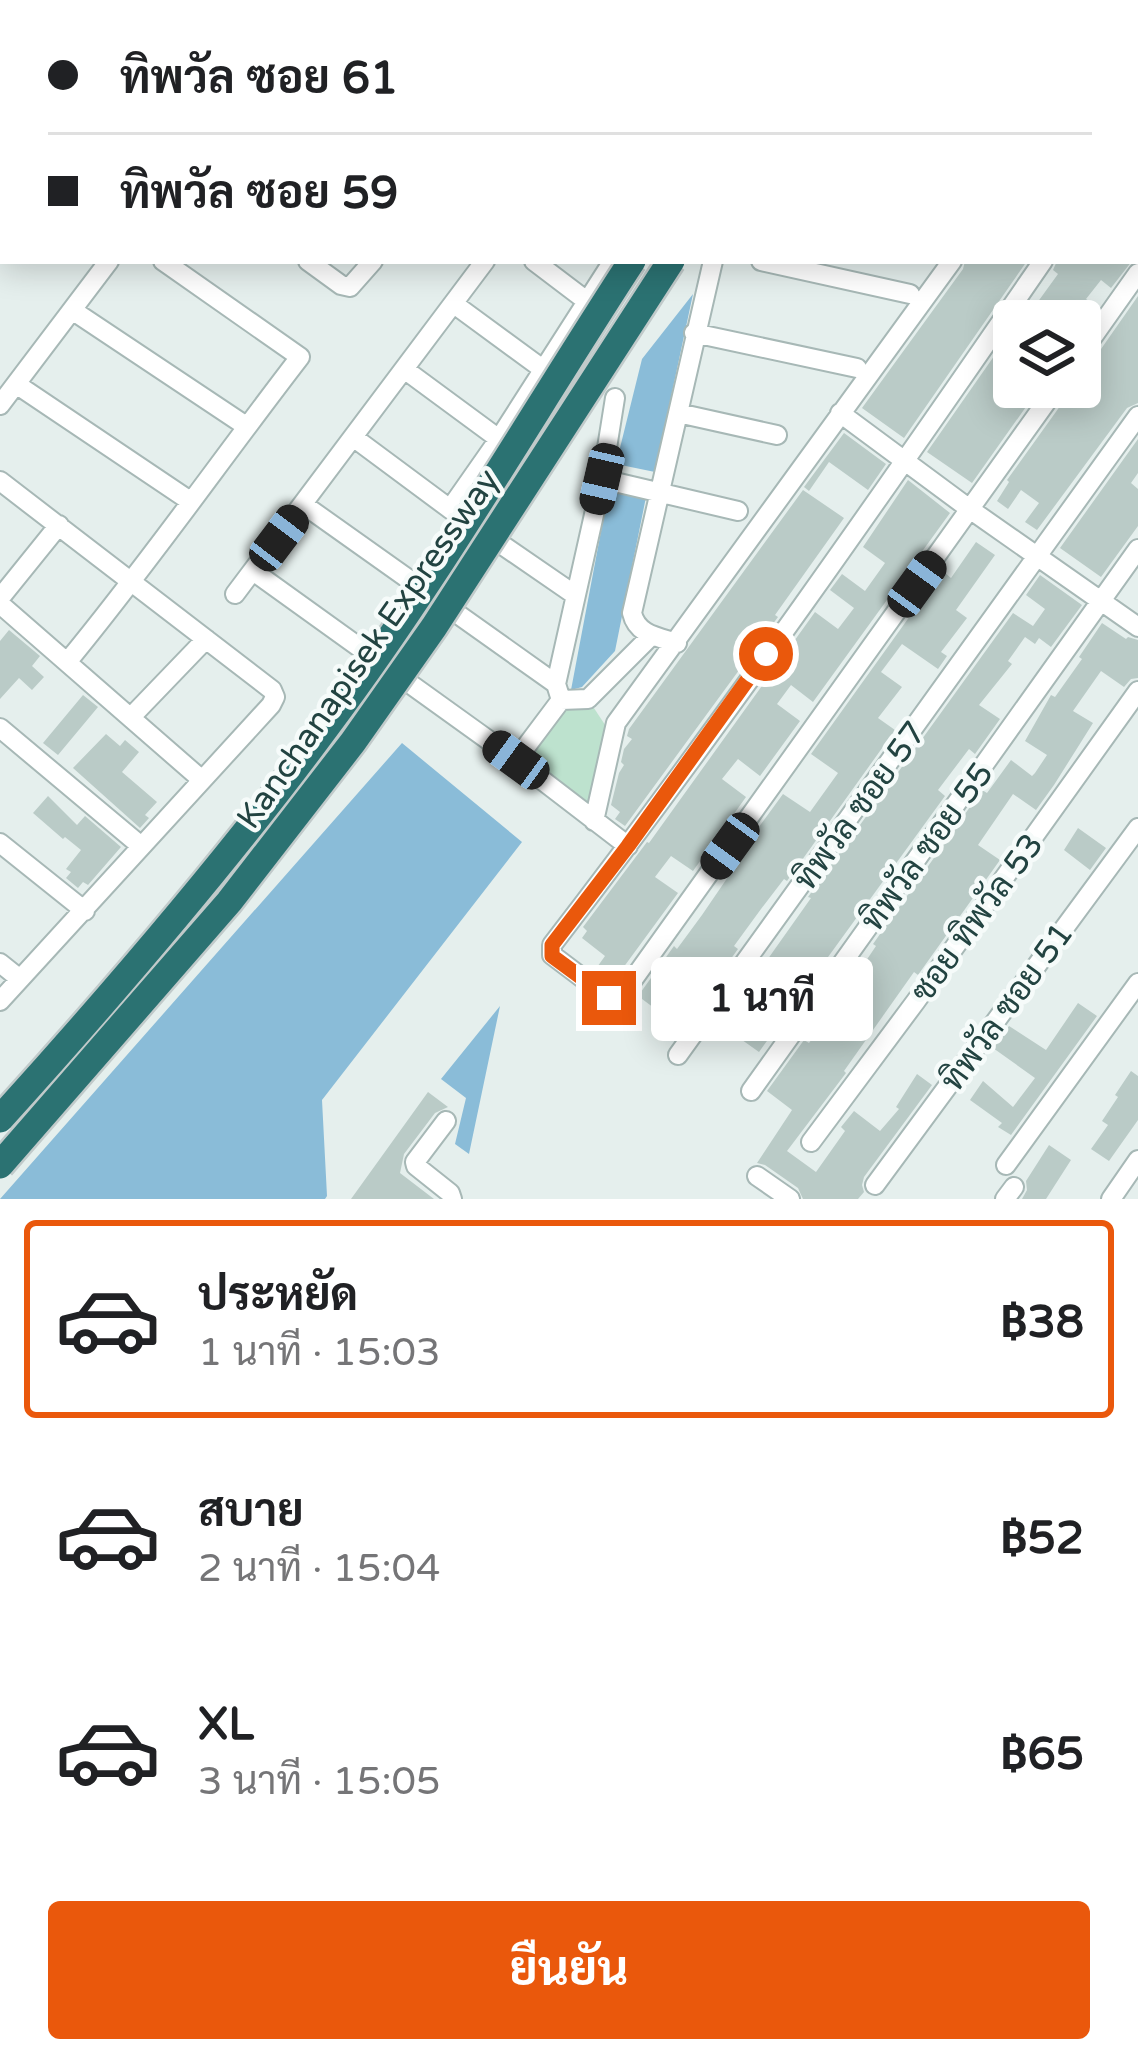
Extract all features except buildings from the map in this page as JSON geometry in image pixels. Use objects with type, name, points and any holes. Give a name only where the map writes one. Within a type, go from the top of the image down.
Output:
[{"type":"highway","name":"Kanchanapisek Expressway","points":[[0,1119],[145,955],[328,726],[630,264]]},
{"type":"highway","name":"Kanchanapisek Expressway","points":[[0,1165],[229,902],[353,742],[434,627],[669,264]]},
{"type":"street","points":[[0,405],[107,264]]},
{"type":"street","points":[[68,661],[133,582],[300,357],[167,264]]},
{"type":"street","points":[[312,264],[350,287],[370,264]]},
{"type":"street","points":[[235,594],[483,264]]},
{"type":"street","points":[[538,264],[588,302]]},
{"type":"street","points":[[450,508],[612,264]]},
{"type":"street","points":[[677,643],[639,628],[632,613],[712,264]]},
{"type":"street","points":[[775,264],[910,294]]},
{"type":"street","points":[[594,821],[616,723],[950,264]]},
{"type":"street","points":[[1041,264],[905,461],[552,945],[552,956],[616,999],[1042,408]]},
{"type":"street","points":[[1101,325],[1138,273]]},
{"type":"street","points":[[454,304],[544,370]]},
{"type":"street","points":[[72,310],[247,426]]},
{"type":"street","points":[[694,333],[857,368]]},
{"type":"street","points":[[404,369],[499,439]]},
{"type":"street","points":[[16,384],[190,501]]},
{"type":"street","points":[[516,760],[558,692],[616,398]]},
{"type":"street","points":[[678,413],[777,435]]},
{"type":"street","points":[[840,413],[1138,627]]},
{"type":"street","name":"ทิพวัล ซอย 57","points":[[678,1055],[1138,416]]},
{"type":"street","points":[[353,436],[575,595]]},
{"type":"street","points":[[602,479],[738,511]]},
{"type":"street","points":[[0,481],[272,690],[274,697],[0,1001]]},
{"type":"street","points":[[304,505],[558,692],[588,699],[651,636]]},
{"type":"street","points":[[59,526],[0,601],[202,780]]},
{"type":"street","name":"ทิพวัล ซอย 55","points":[[751,1091],[1138,549]]},
{"type":"street","points":[[253,571],[628,846]]},
{"type":"street","points":[[131,716],[206,639]]},
{"type":"street","name":"ซอย ทิพวัล 53","points":[[811,1142],[1138,691]]},
{"type":"street","points":[[0,728],[141,845]]},
{"type":"street","name":"ทิพวัล ซอย 51","points":[[874,1185],[1138,828]]},
{"type":"street","points":[[0,843],[85,911]]},
{"type":"street","points":[[0,963],[20,979]]},
{"type":"street","points":[[1006,1165],[1138,983]]},
{"type":"street","points":[[446,1121],[415,1162],[452,1199]]},
{"type":"street","points":[[1111,1199],[1138,1160]]},
{"type":"street","points":[[757,1176],[790,1199]]},
{"type":"green space","points":[[588,699],[613,737],[594,821],[516,760],[561,700]]},
{"type":"water","points":[[693,294],[655,472],[616,464],[642,359]]},
{"type":"water","points":[[609,489],[646,497],[615,651],[582,687],[571,690]]},
{"type":"water","points":[[402,743],[522,842],[322,1100],[325,1199],[0,1199]]},
{"type":"water","points":[[500,1006],[469,1154],[455,1144],[466,1098],[441,1079]]},
{"type":"route","points":[[609,998],[552,956],[552,945],[766,654]]}]
